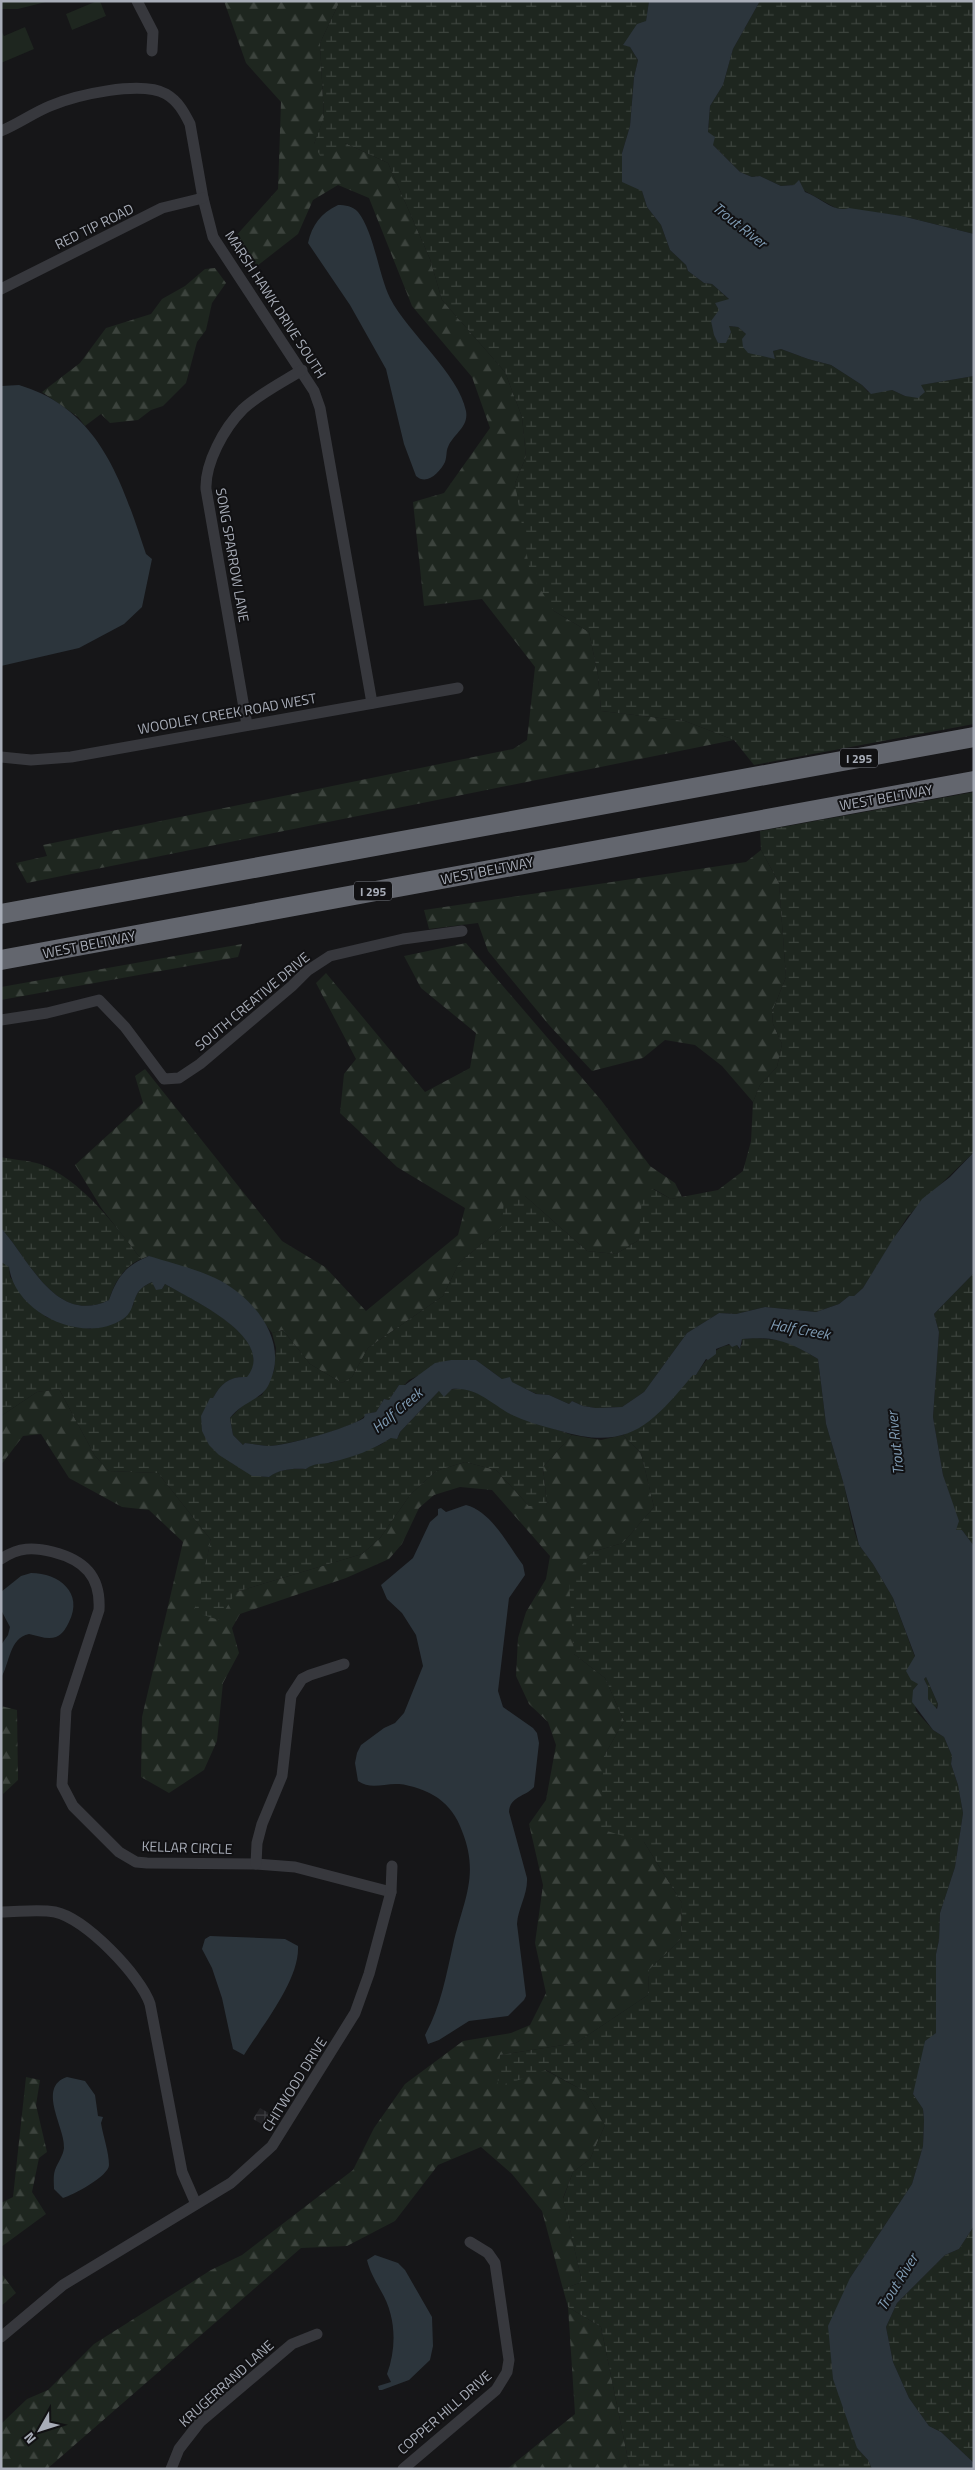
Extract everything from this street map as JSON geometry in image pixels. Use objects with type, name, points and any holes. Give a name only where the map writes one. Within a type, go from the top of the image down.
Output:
[{"type":"highway","name":"I 295","points":[[1,914],[974,737]]},
{"type":"highway","name":"WEST BELTWAY","points":[[1,960],[974,781]]},
{"type":"street","points":[[137,1],[153,32],[152,51]]},
{"type":"street","name":"MARSH HAWK DRIVE SOUTH","points":[[1,131],[48,107],[78,96],[139,88],[166,94],[177,102],[190,124],[208,222],[217,244],[302,370],[314,391],[320,408],[372,703]]},
{"type":"street","name":"RED TIP ROAD","points":[[1,288],[162,208],[203,198]]},
{"type":"street","name":"SONG SPARROW LANE","points":[[248,725],[206,489],[206,476],[209,462],[235,419],[244,408],[302,370]]},
{"type":"street","name":"WOODLEY CREEK ROAD WEST","points":[[1,757],[31,760],[71,757],[458,688]]},
{"type":"street","name":"SOUTH CREATIVE DRIVE","points":[[1,1020],[48,1013],[99,1000],[125,1027],[164,1079],[179,1078],[200,1064],[292,986],[306,971],[330,956],[403,939],[462,931]]},
{"type":"street","name":"KELLAR CIRCLE","points":[[1,1559],[22,1548],[36,1548],[62,1554],[79,1561],[91,1573],[97,1585],[100,1597],[99,1610],[66,1710],[61,1774],[66,1796],[73,1806],[119,1852],[136,1862],[256,1864],[323,1873],[391,1892]]},
{"type":"street","points":[[256,1864],[257,1843],[262,1824],[282,1776],[291,1696],[302,1680],[310,1675],[344,1664]]},
{"type":"street","name":"CHITWOOD DRIVE","points":[[1,2337],[64,2285],[245,2172],[272,2146],[284,2130],[355,2013],[369,1974],[391,1892],[392,1866]]},
{"type":"street","points":[[1,1912],[55,1912],[66,1916],[100,1938],[142,1987],[150,2004],[182,2172],[196,2204]]},
{"type":"street","name":"COPPER HILL DRIVE","points":[[403,2469],[496,2390],[507,2372],[509,2360],[495,2263],[488,2252],[470,2242]]},
{"type":"street","name":"KRUGERRAND LANE","points":[[171,2469],[180,2449],[200,2422],[292,2344],[317,2334]]},
{"type":"shaded area","points":[[260,2108],[272,2115],[265,2126],[253,2119]]},
{"type":"green space","points":[[1,1],[50,1],[18,9],[1,9]]},
{"type":"green space","points":[[100,1],[106,16],[72,30],[66,14]]},
{"type":"green space","points":[[224,1],[340,1],[320,43],[324,118],[314,144],[345,143],[388,163],[430,259],[442,300],[505,372],[522,417],[526,457],[515,483],[554,611],[589,632],[598,675],[601,711],[685,721],[734,740],[27,883],[16,863],[47,856],[43,845],[513,749],[527,740],[535,667],[482,599],[424,606],[413,502],[444,493],[490,428],[472,377],[412,306],[369,198],[338,185],[313,200],[298,234],[257,266],[234,238],[278,189],[281,102],[246,63]]},
{"type":"green space","points":[[340,1],[649,1],[646,21],[624,44],[630,47],[638,60],[634,77],[630,126],[622,153],[642,191],[647,207],[661,225],[670,250],[686,265],[688,271],[704,283],[712,284],[730,300],[729,326],[738,327],[775,359],[773,351],[781,349],[831,365],[862,385],[868,392],[892,390],[905,396],[920,385],[974,376],[974,724],[754,765],[734,740],[685,721],[601,711],[598,675],[589,632],[554,611],[530,573],[515,483],[526,457],[522,417],[505,372],[442,300],[430,259],[388,163],[345,143],[323,162],[314,144],[324,117],[320,43]]},
{"type":"green space","points":[[760,1],[974,1],[974,234],[902,216],[849,209],[841,211],[794,185],[781,186],[760,176],[752,177],[740,172],[713,145],[708,133],[710,106],[723,85],[733,49]]},
{"type":"green space","points":[[25,27],[34,49],[1,63],[1,30],[4,36]]},
{"type":"green space","points":[[215,268],[226,283],[212,303],[206,330],[197,342],[186,383],[163,406],[151,410],[138,420],[110,423],[101,414],[85,426],[78,417],[42,392],[80,363],[106,328],[151,314],[162,299],[185,286],[205,269]]},
{"type":"green space","points":[[974,792],[974,1152],[908,1216],[863,1288],[854,1296],[849,1296],[839,1304],[816,1312],[765,1307],[736,1314],[719,1313],[687,1333],[644,1392],[622,1407],[596,1408],[583,1406],[572,1401],[569,1404],[549,1395],[537,1394],[502,1379],[476,1360],[451,1360],[409,1380],[404,1385],[399,1385],[389,1400],[384,1399],[376,1412],[366,1414],[361,1419],[337,1430],[289,1443],[268,1446],[245,1443],[243,1445],[233,1435],[230,1418],[246,1402],[262,1395],[274,1371],[276,1348],[272,1333],[283,1330],[310,1364],[342,1383],[352,1377],[368,1348],[443,1296],[459,1263],[502,1227],[504,1199],[525,1196],[587,1251],[616,1254],[639,1240],[642,1196],[653,1189],[671,1199],[718,1190],[743,1171],[751,1141],[753,1102],[760,1085],[777,1067],[782,1044],[773,1024],[772,1012],[786,977],[779,883],[761,850],[760,831]]},
{"type":"green space","points":[[761,850],[779,883],[786,977],[772,1012],[773,1024],[782,1044],[777,1067],[760,1085],[753,1102],[722,1066],[695,1045],[665,1040],[643,1058],[592,1071],[549,1025],[488,951],[478,923],[429,929],[424,910],[746,862]]},
{"type":"green space","points":[[466,943],[601,1100],[650,1166],[675,1183],[682,1197],[671,1199],[654,1189],[639,1240],[616,1254],[587,1251],[525,1196],[502,1227],[459,1263],[443,1296],[368,1348],[352,1377],[342,1383],[310,1364],[283,1330],[272,1333],[251,1305],[149,1256],[141,1259],[102,1209],[75,1165],[143,1103],[135,1076],[145,1069],[282,1241],[325,1267],[366,1311],[458,1235],[465,1208],[397,1167],[340,1113],[344,1074],[356,1059],[316,983],[326,973],[425,1092],[470,1068],[476,1033],[421,988],[404,956]]},
{"type":"green space","points":[[242,944],[238,957],[1,1000],[1,987]]},
{"type":"green space","points":[[1,1157],[40,1164],[70,1181],[84,1192],[109,1218],[141,1259],[120,1276],[109,1300],[90,1306],[74,1304],[59,1297],[34,1271],[1,1228]]},
{"type":"green space","points":[[1,1262],[5,1262],[9,1267],[10,1277],[46,1317],[90,1329],[133,1306],[139,1291],[152,1282],[162,1289],[165,1284],[210,1309],[227,1321],[241,1334],[251,1348],[254,1362],[248,1377],[231,1379],[219,1388],[213,1398],[232,1463],[249,1472],[269,1477],[277,1472],[286,1470],[306,1469],[313,1463],[330,1463],[380,1445],[391,1438],[399,1436],[400,1432],[439,1391],[466,1388],[488,1398],[509,1413],[572,1435],[543,1467],[547,1506],[529,1506],[496,1470],[465,1462],[436,1471],[410,1495],[380,1538],[362,1554],[236,1592],[219,1620],[194,1612],[211,1540],[158,1473],[109,1471],[95,1456],[59,1389],[37,1392],[1,1416]]},
{"type":"green space","points":[[974,1273],[974,1546],[962,1530],[956,1530],[958,1521],[943,1475],[933,1417],[939,1332],[934,1314]]},
{"type":"green space","points":[[756,1338],[787,1341],[818,1359],[826,1424],[844,1485],[854,1530],[859,1545],[873,1564],[893,1598],[915,1657],[918,1684],[913,1690],[916,1711],[933,1730],[944,1737],[952,1756],[951,1764],[958,1785],[963,1813],[955,1867],[940,1913],[939,1940],[936,1954],[936,2033],[913,2094],[923,2109],[923,2146],[912,2184],[850,2278],[857,2448],[868,2460],[872,2469],[630,2469],[601,2327],[568,2307],[563,2289],[582,2282],[563,2199],[573,2172],[590,2159],[605,2125],[586,2092],[546,2070],[497,2088],[500,2055],[576,2043],[648,1995],[649,1970],[681,1939],[682,1903],[644,1842],[600,1829],[604,1756],[624,1721],[605,1678],[574,1654],[569,1582],[592,1552],[623,1543],[654,1507],[641,1453],[623,1435],[644,1423],[661,1409],[693,1374],[696,1375],[708,1358],[718,1349],[724,1346],[737,1345],[739,1349],[742,1339]]},
{"type":"green space","points":[[59,1389],[95,1456],[109,1471],[158,1473],[211,1540],[195,1612],[236,1592],[362,1554],[380,1538],[410,1495],[436,1471],[465,1462],[496,1470],[529,1506],[547,1506],[543,1467],[572,1435],[601,1440],[623,1435],[641,1453],[654,1507],[623,1543],[592,1552],[574,1654],[605,1678],[624,1721],[604,1756],[644,1842],[682,1903],[681,1939],[649,1970],[648,1995],[576,2043],[500,2055],[545,2070],[586,2092],[605,2125],[590,2159],[573,2172],[563,2198],[582,2282],[563,2289],[542,2211],[512,2174],[481,2147],[438,2165],[395,2221],[347,2246],[301,2248],[47,2469],[1,2469],[1,2424],[27,2399],[48,2390],[94,2344],[211,2270],[242,2255],[353,2170],[374,2128],[405,2084],[463,2041],[511,2033],[530,2025],[546,1993],[535,1943],[543,1885],[529,1824],[546,1800],[556,1745],[548,1722],[529,1704],[516,1676],[518,1638],[526,1612],[546,1579],[550,1556],[492,1490],[460,1487],[434,1495],[419,1508],[402,1544],[389,1559],[346,1578],[240,1614],[232,1628],[239,1653],[223,1683],[217,1741],[204,1770],[169,1793],[141,1777],[142,1717],[183,1542],[149,1510],[122,1507],[69,1478],[41,1434],[23,1436],[1,1465],[1,1416],[37,1392]]},
{"type":"green space","points":[[926,1677],[938,1704],[936,1709],[928,1699],[928,1687],[924,1679]]},
{"type":"green space","points":[[1,1706],[17,1710],[18,1780],[3,1794]]},
{"type":"green space","points":[[26,2077],[40,2080],[36,2105],[47,2152],[39,2158],[32,2192],[46,2214],[1,2247],[1,2203],[13,2197]]},
{"type":"green space","points":[[974,2226],[974,2463],[941,2432],[929,2426],[909,2398],[893,2362],[886,2327],[897,2303],[945,2255],[959,2249]]},
{"type":"green space","points":[[1,2273],[16,2293],[1,2306]]},
{"type":"green space","points":[[568,2307],[601,2327],[630,2469],[507,2469],[575,2414]]},
{"type":"water","name":"Trout River","points":[[649,1],[760,1],[733,49],[723,85],[710,106],[708,132],[715,137],[713,145],[740,172],[752,177],[760,176],[781,186],[794,185],[799,180],[805,192],[837,208],[902,216],[974,234],[974,376],[921,385],[925,392],[918,398],[905,396],[892,390],[871,394],[862,385],[831,365],[781,349],[773,351],[775,359],[748,353],[743,347],[742,339],[746,334],[738,327],[729,326],[731,332],[726,343],[718,343],[711,321],[719,310],[715,303],[729,299],[712,284],[704,283],[688,271],[686,265],[670,250],[661,225],[647,207],[642,191],[622,182],[622,153],[630,126],[634,77],[638,60],[630,47],[623,45],[637,24],[646,21]]},
{"type":"water","points":[[338,205],[354,208],[363,220],[372,241],[390,298],[408,325],[444,368],[454,383],[466,411],[465,422],[450,442],[443,466],[429,479],[420,479],[416,476],[404,444],[386,369],[350,305],[308,243],[318,220]]},
{"type":"water","points":[[19,385],[47,396],[70,411],[88,430],[104,452],[117,475],[146,554],[152,559],[142,607],[124,624],[79,648],[1,666],[1,386]]},
{"type":"water","points":[[974,1152],[974,1273],[934,1314],[939,1332],[933,1417],[943,1475],[959,1521],[956,1530],[962,1530],[974,1546],[974,2226],[959,2249],[945,2255],[897,2303],[886,2327],[893,2362],[909,2398],[929,2426],[941,2432],[974,2463],[974,2469],[872,2469],[868,2460],[857,2448],[833,2379],[828,2326],[850,2278],[912,2184],[923,2146],[923,2109],[913,2094],[925,2041],[936,2033],[936,1954],[939,1940],[940,1913],[955,1867],[963,1813],[958,1785],[951,1764],[952,1756],[944,1737],[933,1730],[912,1702],[913,1690],[918,1684],[911,1680],[906,1671],[915,1656],[893,1598],[873,1564],[859,1545],[826,1424],[818,1359],[790,1344],[764,1338],[742,1339],[740,1349],[737,1345],[732,1347],[729,1344],[716,1349],[716,1354],[708,1360],[706,1359],[696,1375],[693,1375],[650,1421],[636,1430],[620,1436],[602,1438],[581,1436],[527,1421],[510,1414],[476,1393],[452,1389],[444,1397],[439,1391],[400,1432],[397,1439],[391,1438],[355,1456],[315,1464],[306,1469],[287,1470],[269,1477],[252,1476],[219,1455],[209,1445],[202,1431],[201,1416],[210,1398],[213,1398],[219,1388],[231,1379],[247,1377],[253,1362],[251,1348],[241,1334],[193,1299],[165,1284],[162,1289],[156,1290],[152,1282],[136,1295],[128,1315],[107,1326],[90,1328],[71,1326],[54,1320],[37,1311],[24,1299],[14,1284],[9,1267],[1,1262],[1,1228],[46,1285],[59,1297],[74,1304],[90,1306],[109,1300],[115,1285],[123,1273],[134,1263],[149,1256],[204,1273],[234,1289],[257,1312],[266,1325],[275,1353],[274,1369],[266,1389],[262,1394],[240,1408],[230,1418],[233,1435],[243,1445],[245,1443],[268,1446],[303,1440],[356,1422],[364,1418],[365,1414],[376,1412],[384,1399],[389,1400],[399,1385],[405,1385],[435,1363],[451,1360],[476,1360],[502,1379],[510,1377],[512,1382],[536,1394],[549,1395],[569,1404],[572,1401],[583,1406],[596,1408],[622,1407],[644,1392],[687,1333],[719,1313],[736,1314],[765,1307],[816,1312],[839,1304],[849,1296],[854,1296],[863,1288],[893,1239],[922,1199],[950,1177]],"holes":[[[926,1677],[938,1704],[937,1709],[928,1699],[928,1687],[924,1679]]]},
{"type":"water","points":[[466,1505],[475,1508],[491,1521],[523,1565],[525,1575],[509,1598],[498,1691],[503,1707],[533,1728],[537,1733],[539,1743],[534,1787],[512,1803],[509,1812],[527,1878],[526,1890],[517,1924],[526,1996],[508,2016],[469,2021],[439,2040],[428,2044],[425,2035],[431,2024],[442,1991],[468,1888],[470,1862],[467,1847],[455,1817],[449,1808],[438,1798],[414,1787],[404,1785],[373,1786],[363,1784],[358,1781],[355,1763],[361,1745],[384,1728],[395,1723],[404,1713],[423,1666],[416,1635],[402,1613],[387,1599],[381,1585],[413,1558],[430,1522],[438,1515],[438,1509],[441,1508],[446,1512]]},
{"type":"water","points":[[31,1573],[51,1577],[66,1587],[71,1594],[73,1612],[67,1626],[58,1636],[46,1638],[29,1634],[17,1640],[1,1678],[1,1645],[8,1635],[10,1627],[1,1610],[1,1592],[21,1576]]},
{"type":"water","points":[[210,1936],[285,1939],[298,1946],[297,1959],[287,1988],[244,2055],[233,2049],[222,1998],[212,1968],[202,1949],[205,1939]]},
{"type":"water","points":[[67,2077],[85,2081],[95,2095],[98,2116],[103,2117],[101,2123],[109,2165],[97,2179],[63,2198],[54,2189],[54,2172],[64,2148],[53,2099],[54,2090],[58,2082]]},
{"type":"water","points":[[375,2255],[398,2263],[405,2270],[432,2317],[433,2346],[430,2360],[409,2380],[382,2390],[379,2390],[378,2386],[391,2382],[387,2374],[392,2353],[393,2332],[390,2311],[367,2260]]},
{"type":"water label","name":"Half Creek","points":[[800,1329]]},
{"type":"water label","name":"Half Creek","points":[[397,1410]]}]
